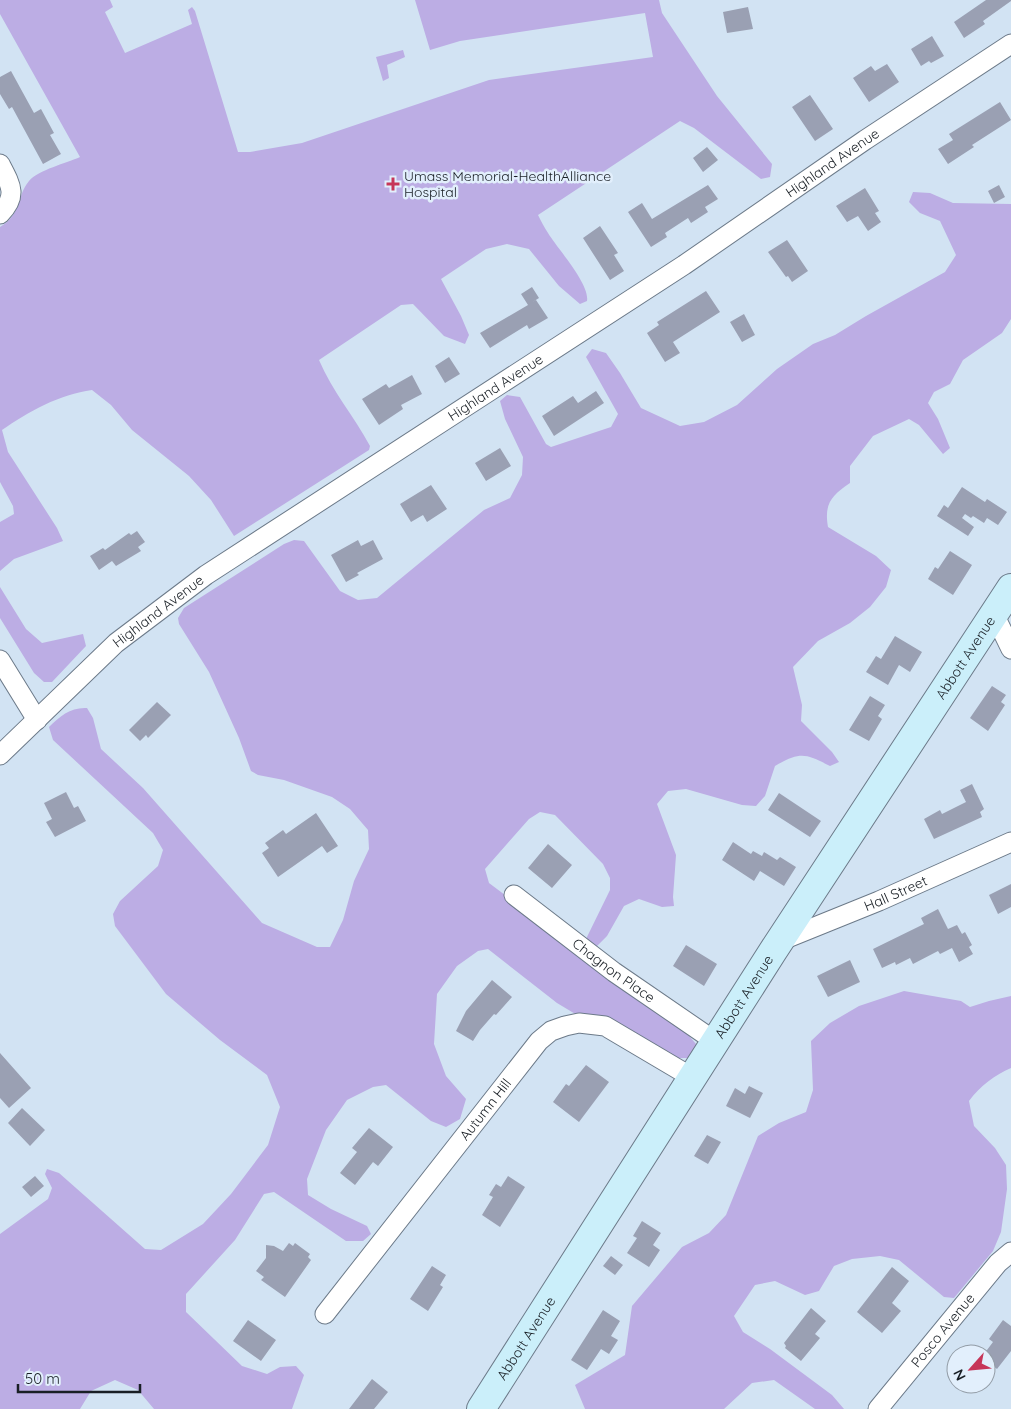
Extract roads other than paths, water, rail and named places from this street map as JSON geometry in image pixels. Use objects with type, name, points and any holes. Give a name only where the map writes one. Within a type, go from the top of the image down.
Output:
[{"type":"street","name":"Highland Avenue","points":[[0,755],[116,643],[206,574],[684,265],[866,140],[1011,44]]},
{"type":"street","points":[[0,164],[12,190],[11,200],[0,214]]},
{"type":"street","name":"Abbott Avenue","points":[[482,1409],[780,941],[1011,588]]},
{"type":"street","points":[[994,614],[1011,649]]},
{"type":"street","points":[[0,660],[37,720]]},
{"type":"street","name":"Hall Street","points":[[780,941],[880,901],[1011,842]]},
{"type":"street","name":"Chagnon Place","points":[[514,895],[614,972],[716,1042]]},
{"type":"street","name":"Autumn Hill","points":[[325,1314],[539,1041],[551,1031],[579,1023],[605,1026],[693,1078]]},
{"type":"street","name":"Posco Avenue","points":[[878,1409],[998,1262],[1011,1252]]},
{"type":"place","name":"Umass Memorial-HealthAlliance Hospital","points":[[393,184]]}]
